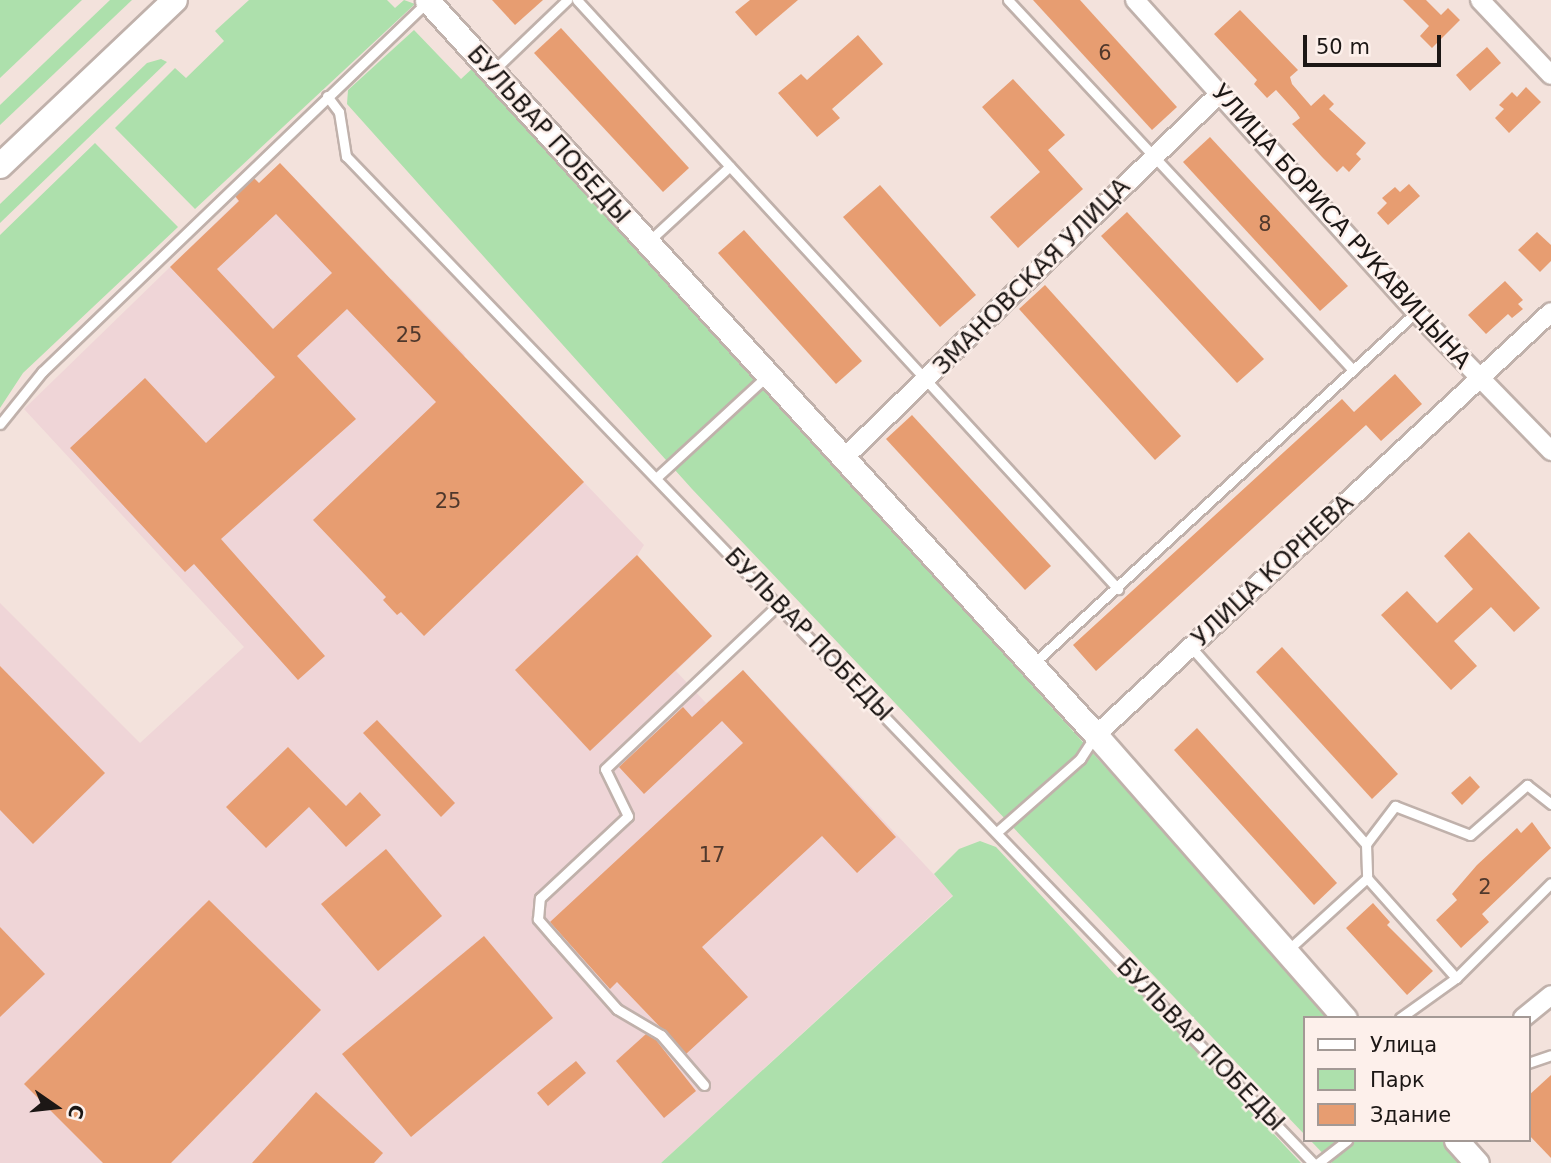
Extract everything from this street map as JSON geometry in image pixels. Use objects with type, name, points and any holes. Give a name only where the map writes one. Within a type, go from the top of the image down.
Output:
[{"type":"main road","points":[[0,166],[175,0]]},
{"type":"street","name":"БУЛЬВАР ПОБЕДЫ","points":[[428,0],[1096,735],[1344,1016]]},
{"type":"street","name":"УЛИЦА БОРИСА РУКАВИЦЫНА","points":[[1135,0],[1416,312],[1551,452]]},
{"type":"street","points":[[1480,0],[1551,75]]},
{"type":"street","name":"ЗМАНОВСКАЯ УЛИЦА","points":[[843,459],[1220,93]]},
{"type":"street","name":"УЛИЦА КОРНЕВА","points":[[1096,735],[1551,312]]},
{"type":"street","points":[[1525,1016],[1551,995]]},
{"type":"street","points":[[1458,1142],[1477,1163]]},
{"type":"lane","points":[[0,424],[42,372],[428,0]]},
{"type":"lane","points":[[492,72],[567,0]]},
{"type":"lane","points":[[577,0],[925,382],[1118,589]]},
{"type":"lane","points":[[1008,0],[1353,370]]},
{"type":"lane","name":"БУЛЬВАР ПОБЕДЫ","points":[[327,96],[340,112],[346,156],[1315,1163]]},
{"type":"lane","points":[[647,243],[730,166]]},
{"type":"lane","points":[[1032,666],[1416,312]]},
{"type":"lane","points":[[656,478],[767,376]]},
{"type":"lane","points":[[704,1085],[660,1035],[617,1009],[556,940],[538,919],[540,898],[628,816],[605,769],[778,605]]},
{"type":"lane","points":[[1191,647],[1366,844]]},
{"type":"lane","name":"УЛИЦА КОРНЕВА","points":[[998,832],[1080,759],[1096,735]]},
{"type":"lane","points":[[1456,978],[1367,878],[1366,844],[1395,806],[1470,835],[1527,785],[1551,804]]},
{"type":"lane","points":[[1287,951],[1367,878]]},
{"type":"lane","points":[[1403,1016],[1456,978],[1551,883]]},
{"type":"lane","points":[[1530,1062],[1551,1055]]},
{"type":"lane","points":[[1315,1163],[1344,1142]]},
{"type":"shaded area","points":[[280,163],[385,272],[379,278],[386,285],[392,279],[465,355],[453,366],[473,366],[644,545],[637,556],[712,636],[676,671],[706,703],[743,670],[953,895],[661,1163],[0,1163],[0,603],[140,743],[244,647],[24,409],[238,201],[234,195],[252,177],[259,183]]},
{"type":"green space","points":[[0,0],[82,0],[0,78]]},
{"type":"green space","points":[[110,0],[132,0],[0,125],[0,105]]},
{"type":"green space","points":[[249,0],[387,0],[395,8],[404,0],[415,4],[195,209],[115,128],[175,68],[186,78],[224,41],[215,31]]},
{"type":"green space","points":[[414,30],[461,79],[475,66],[1329,1016],[1302,1016],[1302,1132],[692,489],[347,104],[348,90]]},
{"type":"green space","points":[[161,59],[167,62],[0,223],[0,204],[147,63]]},
{"type":"green space","points":[[95,143],[178,227],[23,373],[0,408],[0,235]]},
{"type":"green space","points":[[980,841],[996,847],[1118,978],[1123,974],[1301,1163],[661,1163],[953,896],[934,874],[959,849]]},
{"type":"green space","points":[[1312,1142],[1443,1142],[1462,1163],[1332,1163]]},
{"type":"building","points":[[492,0],[543,0],[515,25]]},
{"type":"building","points":[[750,0],[798,0],[756,36],[735,12]]},
{"type":"building","points":[[1033,0],[1080,0],[1177,107],[1152,130]]},
{"type":"building","points":[[1403,0],[1426,0],[1441,15],[1448,8],[1460,20],[1432,48],[1420,36],[1429,26]]},
{"type":"building","points":[[1240,10],[1298,70],[1290,77],[1292,84],[1311,106],[1324,94],[1334,104],[1329,109],[1366,143],[1356,154],[1361,159],[1349,172],[1343,166],[1337,172],[1322,157],[1292,124],[1300,118],[1296,112],[1276,90],[1267,98],[1254,84],[1257,80],[1214,34]]},
{"type":"building","points":[[561,28],[689,168],[663,192],[534,53]]},
{"type":"building","points":[[858,35],[883,64],[832,109],[840,118],[817,137],[778,93],[801,74],[807,80]]},
{"type":"building","points":[[1487,47],[1501,63],[1470,91],[1456,75]]},
{"type":"building","points":[[1013,79],[1065,135],[1048,150],[1083,189],[1018,248],[990,217],[1040,172],[982,107]]},
{"type":"building","points":[[1526,87],[1541,102],[1509,133],[1495,118],[1504,109],[1499,105],[1512,92],[1517,97]]},
{"type":"building","points":[[1210,137],[1348,286],[1320,311],[1183,162]]},
{"type":"building","points":[[280,163],[584,482],[424,636],[401,612],[397,615],[383,600],[386,597],[313,520],[436,402],[347,309],[297,356],[356,419],[221,539],[325,656],[298,680],[194,564],[185,572],[70,448],[145,378],[206,443],[275,377],[170,267],[239,201],[235,196],[254,178],[259,183]],"holes":[[[276,214],[332,273],[273,329],[217,269]]]},
{"type":"building","points":[[1409,184],[1420,196],[1388,225],[1377,213],[1387,203],[1382,198],[1395,187],[1400,192]]},
{"type":"building","points":[[880,185],[976,295],[940,327],[843,217]]},
{"type":"building","points":[[1127,212],[1264,359],[1237,383],[1101,236]]},
{"type":"building","points":[[744,230],[862,361],[836,384],[718,253]]},
{"type":"building","points":[[1537,232],[1551,245],[1551,261],[1540,272],[1518,250]]},
{"type":"building","points":[[1505,281],[1523,300],[1518,304],[1523,309],[1512,318],[1508,314],[1486,334],[1468,315]]},
{"type":"building","points":[[1045,285],[1181,436],[1155,460],[1019,309]]},
{"type":"building","points":[[1395,374],[1422,404],[1381,441],[1366,425],[1096,671],[1073,645],[1342,399],[1354,412]]},
{"type":"building","points":[[912,415],[1051,566],[1025,590],[886,439]]},
{"type":"building","points":[[1469,532],[1540,608],[1514,632],[1491,607],[1454,641],[1477,666],[1451,690],[1381,615],[1407,591],[1437,623],[1473,589],[1444,556]]},
{"type":"building","points":[[637,555],[712,636],[590,751],[515,670]]},
{"type":"building","points":[[1282,647],[1398,774],[1372,799],[1256,672]]},
{"type":"building","points":[[0,666],[105,773],[33,844],[0,810]]},
{"type":"building","points":[[743,670],[896,837],[857,873],[822,836],[702,947],[748,997],[686,1054],[617,982],[610,989],[550,922],[743,743],[722,721],[644,794],[619,767],[683,707],[692,717]]},
{"type":"building","points":[[377,720],[455,803],[441,817],[363,733]]},
{"type":"building","points":[[1197,728],[1337,883],[1314,905],[1174,750]]},
{"type":"building","points":[[288,747],[346,806],[360,792],[381,815],[346,847],[309,807],[266,848],[226,807]]},
{"type":"building","points":[[1470,776],[1480,787],[1462,805],[1451,793]]},
{"type":"building","points":[[1532,822],[1551,848],[1482,914],[1489,922],[1461,948],[1436,920],[1457,900],[1452,894],[1477,865],[1517,828],[1521,833]]},
{"type":"building","points":[[386,849],[442,916],[378,971],[321,904]]},
{"type":"building","points":[[209,900],[321,1010],[171,1163],[103,1163],[24,1084]]},
{"type":"building","points":[[1373,903],[1390,922],[1387,925],[1433,971],[1407,995],[1346,928]]},
{"type":"building","points":[[0,927],[45,974],[0,1017]]},
{"type":"building","points":[[484,936],[553,1018],[411,1137],[342,1054]]},
{"type":"building","points":[[646,1034],[656,1040],[696,1091],[664,1118],[616,1061]]},
{"type":"building","points":[[576,1061],[586,1073],[548,1106],[537,1093]]},
{"type":"building","points":[[1551,1075],[1551,1158],[1530,1136],[1530,1094]]},
{"type":"building","points":[[316,1092],[383,1153],[374,1163],[252,1163]]}]
